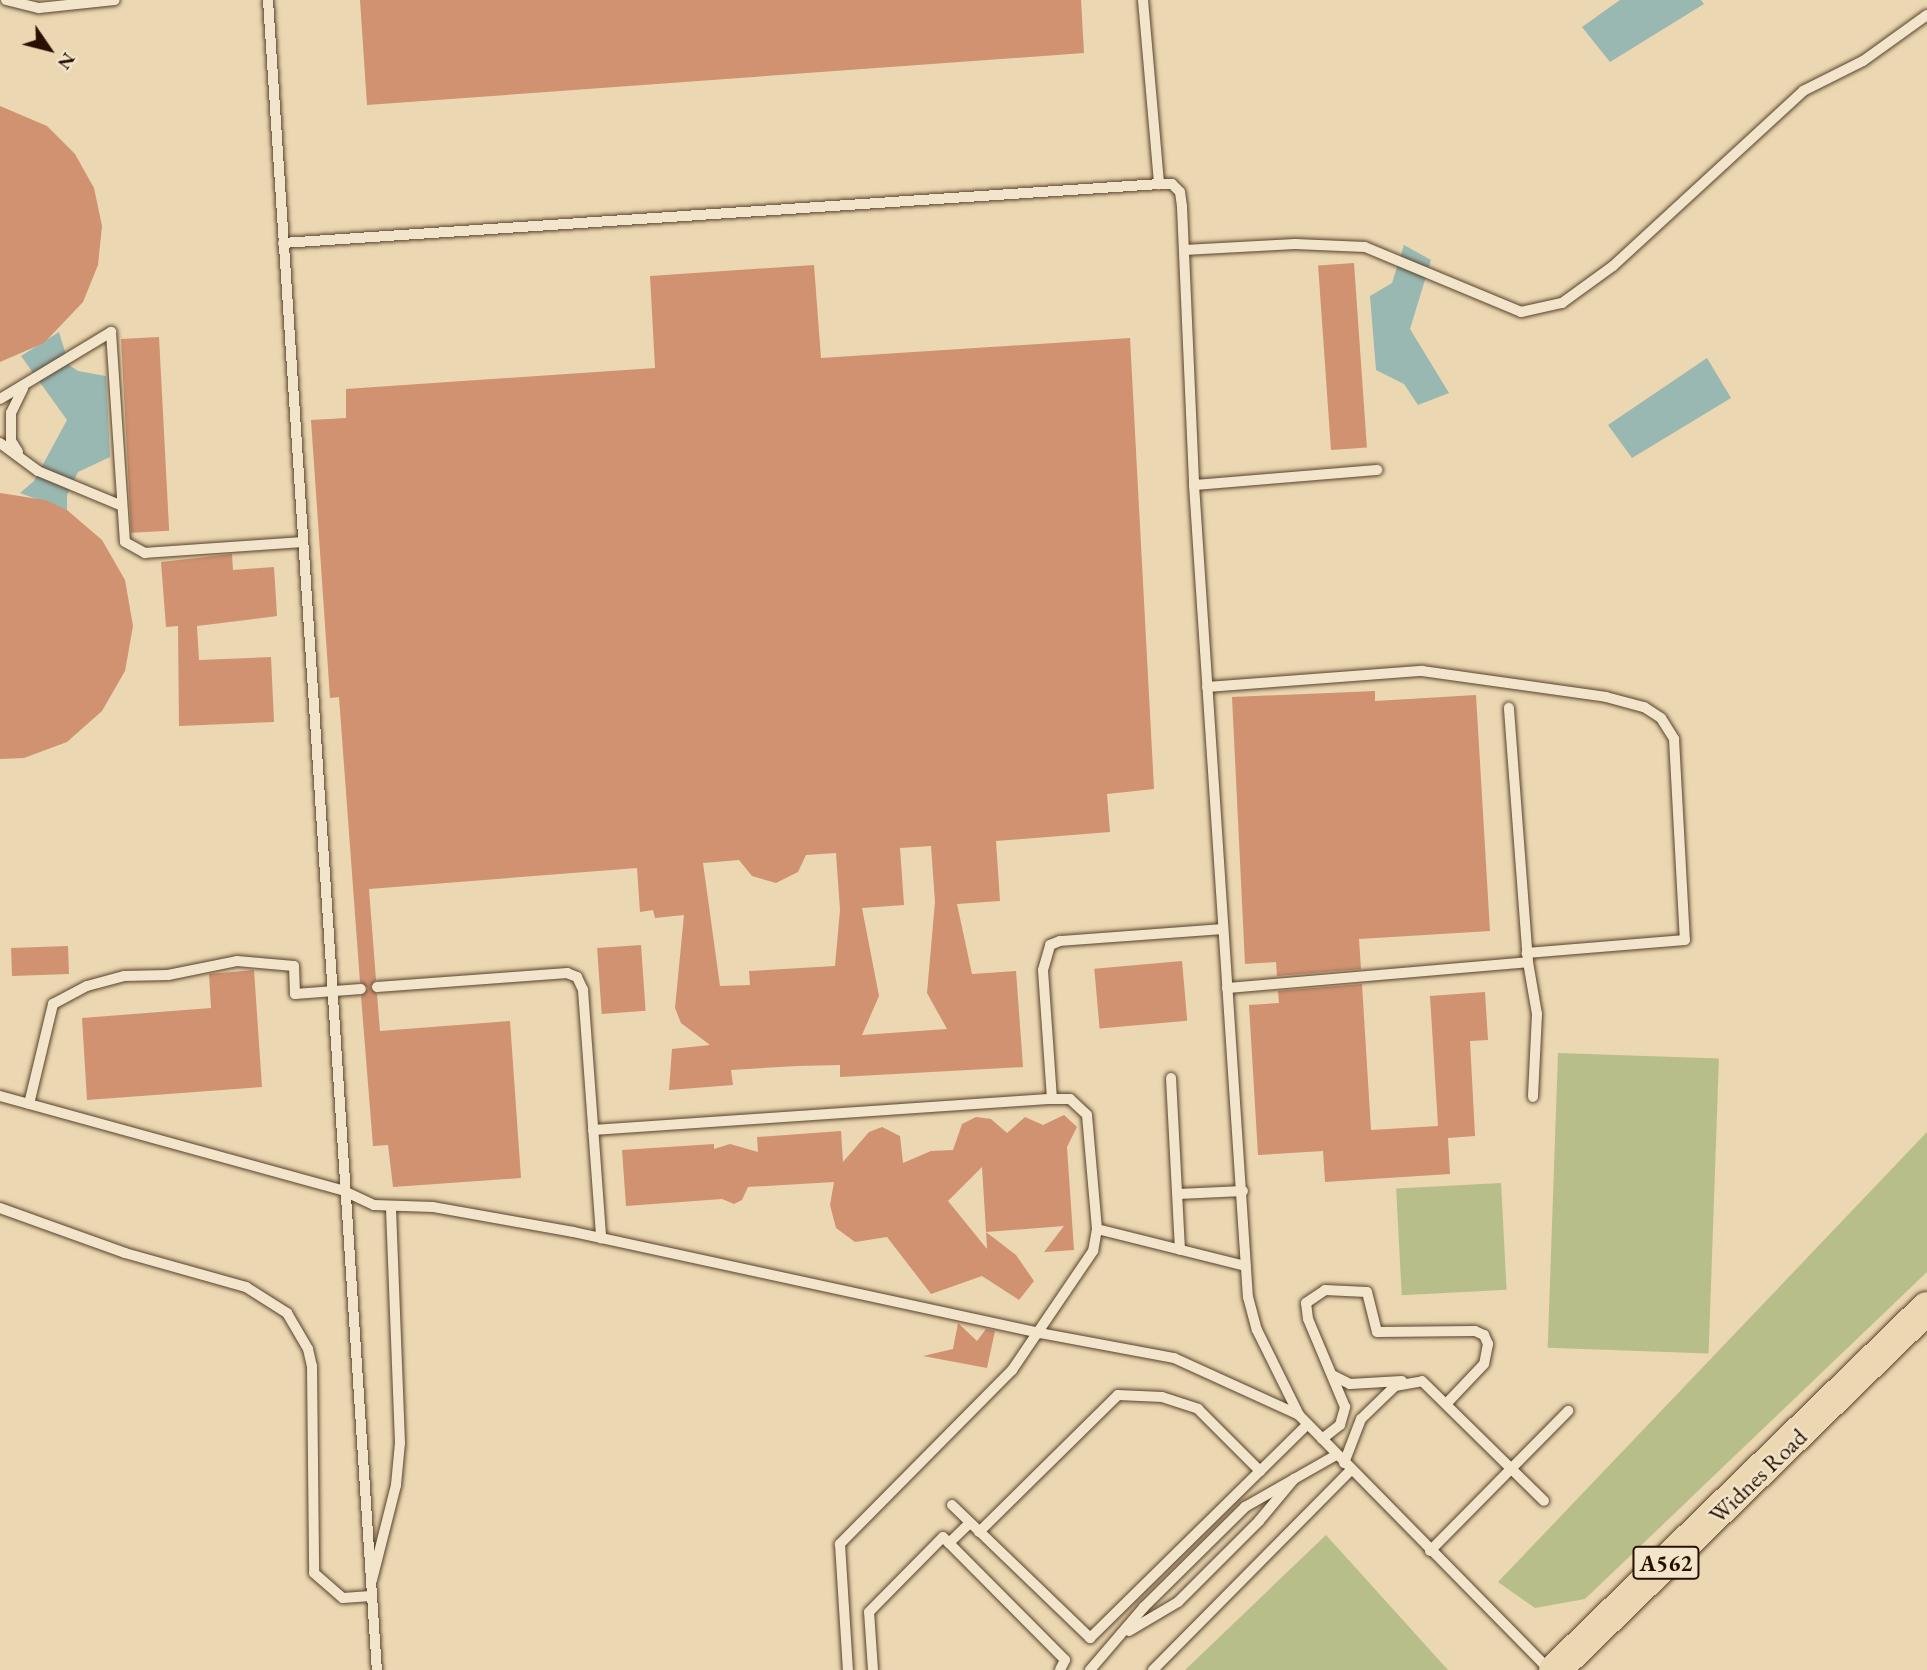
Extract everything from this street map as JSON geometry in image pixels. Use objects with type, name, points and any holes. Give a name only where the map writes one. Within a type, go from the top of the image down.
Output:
[{"type":"main road","name":"Widnes Road","points":[[1553,1670],[1927,1308]]},
{"type":"lane","points":[[6,0],[39,8],[115,0]]},
{"type":"lane","points":[[268,0],[377,1670]]},
{"type":"lane","points":[[1143,0],[1159,184]]},
{"type":"lane","points":[[1184,250],[1295,244],[1365,247],[1521,312],[1562,303],[1613,266],[1803,91],[1863,61],[1927,15]]},
{"type":"lane","points":[[283,243],[1159,184],[1172,184],[1180,192],[1194,485],[1222,929],[1243,1191],[1245,1266],[1257,1330],[1299,1415],[1430,1551],[1553,1670]]},
{"type":"lane","points":[[0,399],[111,332],[120,505],[125,542],[145,553],[302,542]]},
{"type":"lane","points":[[22,458],[11,441],[11,413],[31,380]]},
{"type":"lane","points":[[0,443],[38,471],[120,505]]},
{"type":"lane","points":[[1194,485],[1377,470]]},
{"type":"lane","points":[[1207,687],[1422,671],[1606,697],[1644,707],[1661,718],[1674,739],[1685,940],[1227,988]]},
{"type":"lane","points":[[1509,708],[1527,958],[1537,1014],[1533,1097]]},
{"type":"lane","points":[[1052,1099],[1043,970],[1050,946],[1060,941],[1222,929]]},
{"type":"lane","points":[[29,1104],[53,1004],[87,986],[124,976],[168,975],[237,961],[294,966],[295,994],[361,989]]},
{"type":"lane","points":[[377,987],[568,973],[577,977],[583,990],[601,1238]]},
{"type":"lane","points":[[1171,1078],[1180,1250]]},
{"type":"lane","points":[[0,1096],[344,1191],[374,1205],[433,1207],[601,1238],[1040,1333],[1174,1357],[1299,1415]]},
{"type":"lane","points":[[593,1130],[1052,1099],[1079,1104],[1091,1125],[1097,1229],[1085,1266],[1012,1370],[840,1544],[848,1670]]},
{"type":"lane","points":[[1178,1194],[1243,1191]]},
{"type":"lane","points":[[370,1592],[396,1485],[400,1443],[391,1206]]},
{"type":"lane","points":[[0,1208],[125,1253],[246,1287],[287,1313],[308,1349],[312,1366],[314,1573],[343,1598],[370,1592]]},
{"type":"lane","points":[[1097,1229],[1245,1266]]},
{"type":"lane","points":[[1322,1439],[1340,1425],[1345,1407],[1308,1319],[1306,1303],[1325,1290],[1356,1288],[1372,1297],[1377,1332],[1475,1331],[1484,1335],[1488,1344],[1484,1364],[1448,1402]]},
{"type":"lane","points":[[1332,1375],[1350,1384],[1422,1381],[1448,1402],[1544,1501]]},
{"type":"lane","points":[[1153,1670],[1343,1463],[1361,1419],[1406,1381]]},
{"type":"lane","points":[[979,1532],[1118,1395],[1162,1397],[1198,1409],[1260,1471]]},
{"type":"lane","points":[[1430,1551],[1568,1411]]},
{"type":"lane","points":[[952,1505],[1090,1638],[1308,1424]]},
{"type":"lane","points":[[1090,1670],[1102,1653],[1245,1507],[1297,1475],[1343,1463]]},
{"type":"lane","points":[[1102,1653],[1135,1626],[1178,1602],[1259,1521],[1297,1475]]},
{"type":"lane","points":[[949,1544],[970,1523]]},
{"type":"lane","points":[[873,1670],[869,1612],[874,1603],[943,1537],[1065,1660],[1060,1670]]},
{"type":"green space","points":[[1558,1053],[1719,1059],[1709,1353],[1548,1348]]},
{"type":"green space","points":[[1927,1132],[1927,1272],[1585,1599],[1535,1608],[1498,1582]]},
{"type":"green space","points":[[1501,1183],[1507,1290],[1402,1295],[1396,1188]]},
{"type":"green space","points":[[1326,1535],[1448,1670],[1185,1670]]},
{"type":"water","points":[[1620,0],[1701,0],[1704,4],[1610,62],[1582,27]]},
{"type":"water","points":[[1404,245],[1431,260],[1410,329],[1449,393],[1418,405],[1404,384],[1376,370],[1370,296],[1392,283]]},
{"type":"water","points":[[59,332],[69,365],[78,371],[106,376],[110,457],[78,472],[67,495],[67,510],[20,493],[34,481],[67,420],[21,356]]},
{"type":"water","points":[[1707,358],[1731,398],[1632,458],[1608,425]]},
{"type":"building","points":[[360,0],[1081,0],[1084,53],[367,105]]},
{"type":"building","points":[[0,106],[47,126],[75,154],[94,188],[102,226],[98,265],[83,302],[44,343],[0,362]]},
{"type":"building","points":[[1354,263],[1367,448],[1331,450],[1318,266]]},
{"type":"building","points":[[814,265],[821,358],[1130,338],[1154,789],[1107,794],[1110,832],[996,841],[1000,901],[957,904],[972,974],[1016,971],[1023,1067],[840,1077],[840,1065],[731,1070],[733,1085],[669,1090],[672,1049],[710,1045],[681,1023],[675,1008],[684,915],[655,918],[653,910],[640,912],[637,868],[369,889],[376,980],[370,987],[377,994],[380,1031],[510,1021],[521,1178],[393,1187],[388,1145],[373,1146],[361,996],[368,988],[360,982],[339,697],[330,698],[311,420],[346,418],[346,389],[655,368],[650,276]],"holes":[[[931,846],[935,902],[927,993],[947,1029],[862,1035],[879,996],[862,908],[904,905],[900,848]],[[836,853],[840,910],[835,966],[749,971],[750,985],[720,986],[703,863],[739,860],[752,876],[776,883],[798,872],[806,855]]]},
{"type":"building","points":[[159,337],[169,531],[131,533],[121,339]]},
{"type":"building","points":[[0,493],[45,500],[67,510],[102,540],[125,580],[133,626],[125,671],[102,711],[67,742],[24,758],[0,759]]},
{"type":"building","points":[[232,554],[233,570],[274,567],[277,616],[197,626],[199,660],[271,657],[274,722],[179,726],[178,626],[166,627],[161,562]]},
{"type":"building","points":[[1375,691],[1375,701],[1476,695],[1490,931],[1359,939],[1361,969],[1277,976],[1276,962],[1245,964],[1232,697]]},
{"type":"building","points":[[641,945],[646,1011],[602,1014],[597,948]]},
{"type":"building","points":[[68,946],[69,974],[12,976],[11,948]]},
{"type":"building","points":[[1182,961],[1187,1021],[1100,1028],[1094,969]]},
{"type":"building","points":[[254,970],[262,1087],[87,1100],[82,1018],[211,1008],[209,974]]},
{"type":"building","points":[[1362,984],[1371,1130],[1438,1126],[1430,996],[1485,992],[1488,1040],[1470,1041],[1475,1136],[1448,1138],[1450,1174],[1325,1182],[1323,1151],[1258,1155],[1249,1005],[1279,1003],[1278,991]]},
{"type":"building","points":[[1064,1115],[1077,1127],[1067,1147],[1074,1250],[1044,1252],[1064,1226],[986,1232],[1016,1255],[1034,1281],[1019,1300],[982,1276],[931,1294],[887,1237],[855,1242],[836,1228],[830,1205],[834,1182],[748,1187],[742,1200],[734,1204],[722,1199],[626,1206],[622,1150],[714,1144],[714,1149],[730,1144],[758,1152],[757,1137],[841,1131],[843,1162],[869,1132],[882,1127],[900,1136],[903,1163],[931,1151],[953,1150],[962,1124],[976,1117],[991,1119],[1007,1133],[1025,1117],[1043,1125]],"holes":[[[982,1167],[986,1232],[987,1249],[948,1201]]]},
{"type":"building","points":[[958,1323],[977,1341],[986,1329],[995,1331],[987,1368],[923,1356],[953,1349]]}]
